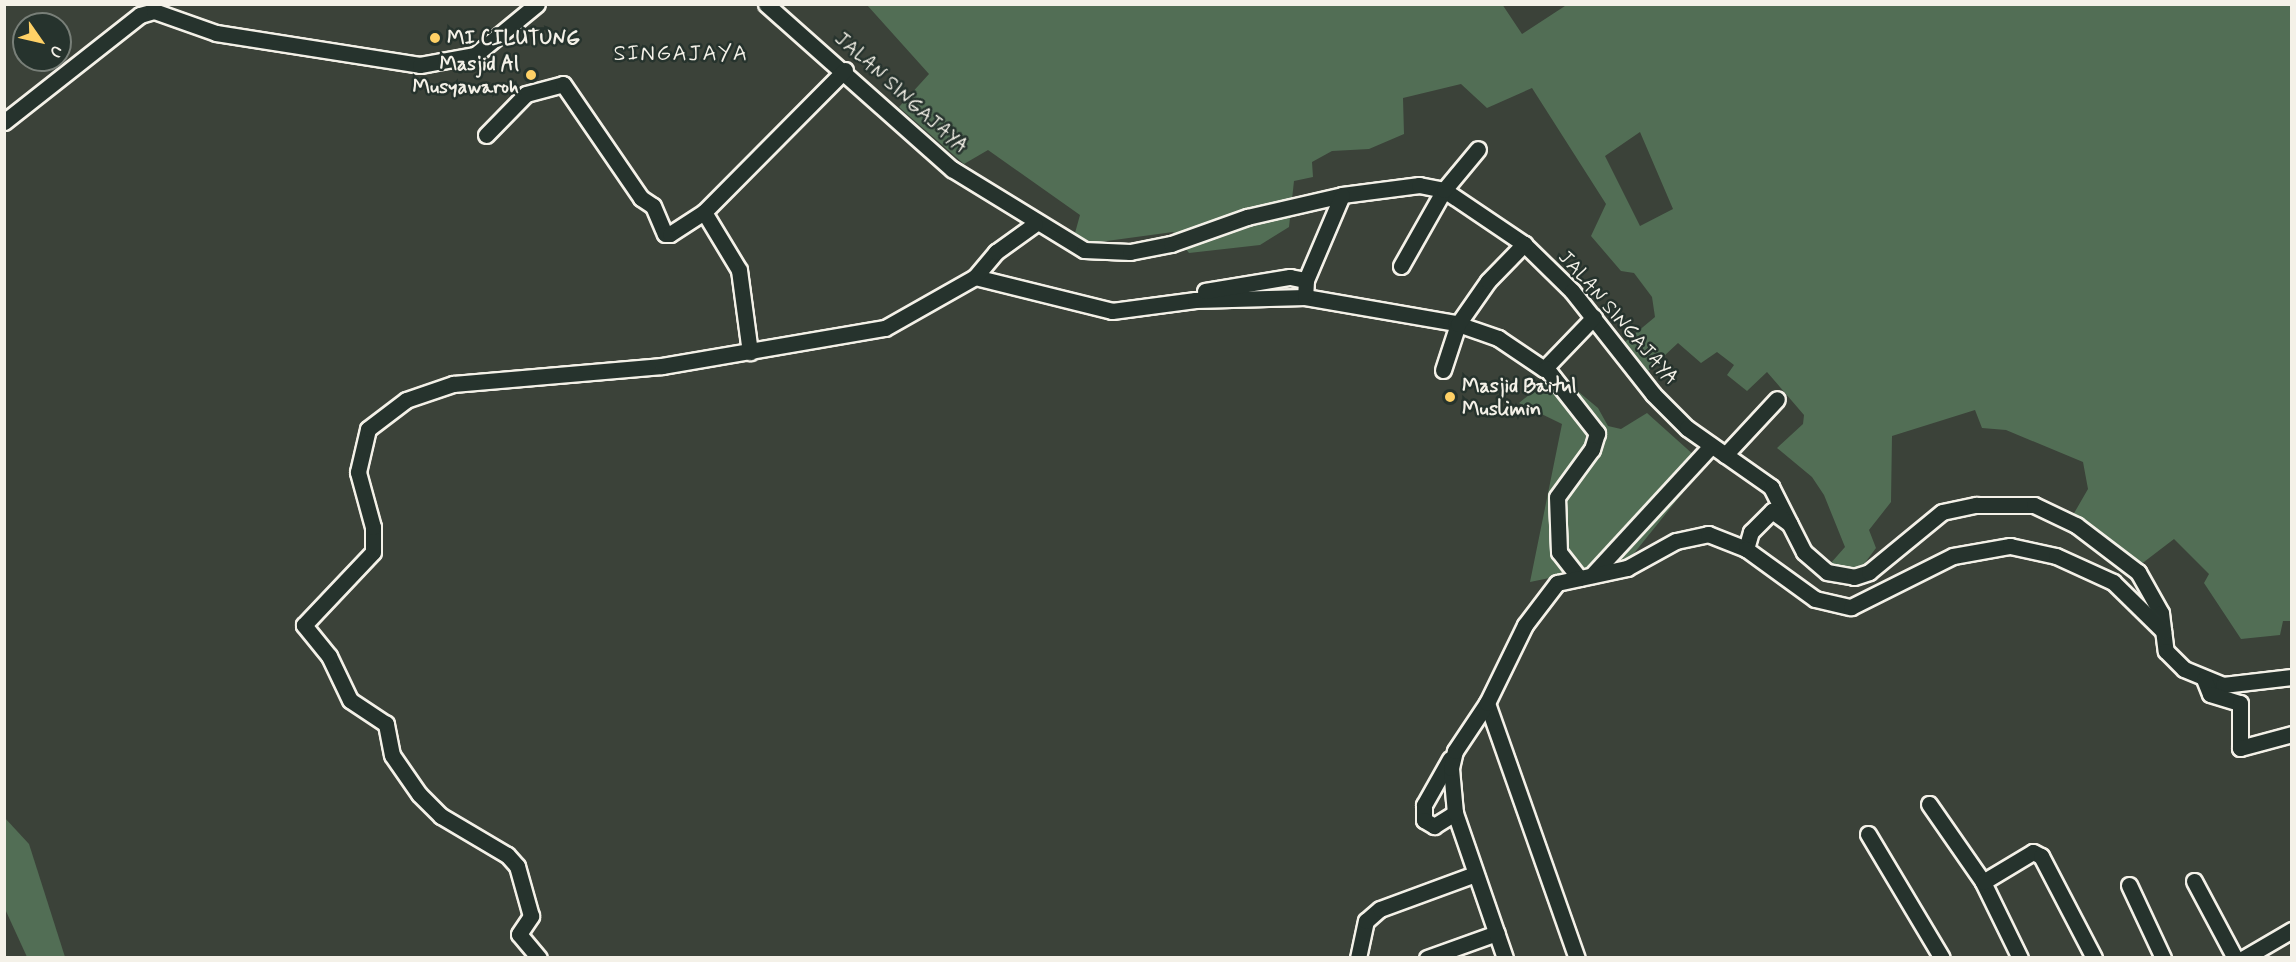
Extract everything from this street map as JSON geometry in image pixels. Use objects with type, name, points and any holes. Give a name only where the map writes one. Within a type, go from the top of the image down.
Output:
[{"type":"street","points":[[4,122],[132,21],[155,8],[216,33],[420,65],[475,55],[537,4]]},
{"type":"street","name":"JALAN SINGAJAYA","points":[[766,4],[845,70],[928,150],[1035,224],[1084,250],[1130,252],[1342,195],[1413,185],[1444,190],[1524,244],[1594,316],[1653,394],[1711,446],[1771,487],[1815,562],[1854,577],[1882,564],[1942,512],[2034,505],[2076,525],[2138,572],[2154,594],[2163,631],[2163,643],[2173,660],[2204,679],[2223,685],[2292,677]]},
{"type":"street","points":[[486,135],[526,94],[562,84],[641,198],[653,206],[665,234],[704,212],[845,70]]},
{"type":"street","points":[[1401,266],[1444,190],[1478,149]]},
{"type":"street","points":[[1305,297],[1306,279],[1342,195]]},
{"type":"street","points":[[704,212],[739,270],[750,352]]},
{"type":"street","points":[[539,957],[519,934],[531,916],[517,866],[507,855],[478,843],[441,816],[419,794],[393,755],[386,724],[350,700],[329,656],[304,625],[373,552],[373,527],[358,472],[363,438],[406,400],[453,384],[662,366],[885,328],[975,277],[996,252],[1035,224]]},
{"type":"street","points":[[1443,370],[1458,324],[1488,281],[1524,244]]},
{"type":"street","points":[[975,277],[1112,311],[1195,300],[1305,297],[1458,324],[1498,338],[1546,368],[1597,433],[1592,449],[1557,497],[1558,552],[1585,577]]},
{"type":"street","points":[[1201,291],[1306,279]]},
{"type":"street","points":[[1546,368],[1594,316]]},
{"type":"street","points":[[1725,455],[1777,399]]},
{"type":"street","points":[[1585,577],[1711,446]]},
{"type":"street","points":[[1746,549],[1750,532],[1775,510],[1792,526]]},
{"type":"street","points":[[1455,813],[1434,826],[1424,820],[1424,805],[1455,751],[1487,703],[1541,597],[1557,582],[1627,568],[1695,534],[1746,549],[1815,598],[1851,607],[1953,556],[2010,546],[2056,556],[2113,582],[2163,631]]},
{"type":"street","points":[[2204,679],[2210,694],[2240,703],[2240,748],[2292,734]]},
{"type":"street","points":[[1487,703],[1577,957]]},
{"type":"street","points":[[1455,751],[1449,785],[1455,813],[1505,957]]},
{"type":"street","points":[[1929,804],[1983,882],[2020,957]]},
{"type":"street","points":[[1868,834],[1942,957]]},
{"type":"street","points":[[1983,882],[2038,852],[2094,957]]},
{"type":"street","points":[[1358,957],[1366,921],[1380,909],[1475,874]]},
{"type":"street","points":[[2194,881],[2235,957]]},
{"type":"street","points":[[2129,885],[2163,957]]},
{"type":"street","points":[[2244,957],[2292,930]]},
{"type":"street","points":[[1427,957],[1497,933]]},
{"type":"green space","points":[[1502,4],[1522,34],[1568,4],[2291,5],[2291,621],[2283,621],[2280,635],[2241,639],[2204,583],[2209,574],[2174,539],[2140,565],[2073,515],[2088,489],[2083,462],[2006,430],[1982,428],[1975,410],[1892,436],[1891,502],[1869,530],[1876,548],[1861,568],[1842,571],[1830,564],[1845,547],[1824,495],[1812,477],[1777,448],[1803,424],[1804,415],[1767,372],[1747,391],[1727,375],[1734,365],[1717,352],[1701,363],[1678,343],[1648,371],[1625,342],[1655,317],[1652,297],[1634,273],[1621,271],[1591,236],[1606,204],[1532,88],[1487,108],[1461,84],[1403,98],[1404,134],[1369,149],[1332,151],[1312,162],[1313,177],[1294,181],[1289,227],[1260,245],[1189,253],[1173,232],[1092,243],[1075,233],[1080,215],[988,150],[964,164],[899,107],[929,74],[867,5]],"holes":[[[1640,132],[1673,209],[1640,226],[1605,156]]]},
{"type":"green space","points":[[1556,373],[1598,408],[1608,426],[1621,429],[1647,413],[1705,465],[1627,562],[1530,582],[1562,424],[1519,403]]},
{"type":"green space","points":[[4,817],[29,844],[65,957],[27,957],[5,909]]},
{"type":"place","name":"MI CILUTUNG","points":[[435,38]]},
{"type":"place","name":"Masjid Al Musyawaroh","points":[[531,75]]},
{"type":"place","name":"Masjid Baitul Muslimin","points":[[1450,397]]},
{"type":"district","name":"SINGAJAYA","points":[[681,55]]}]
